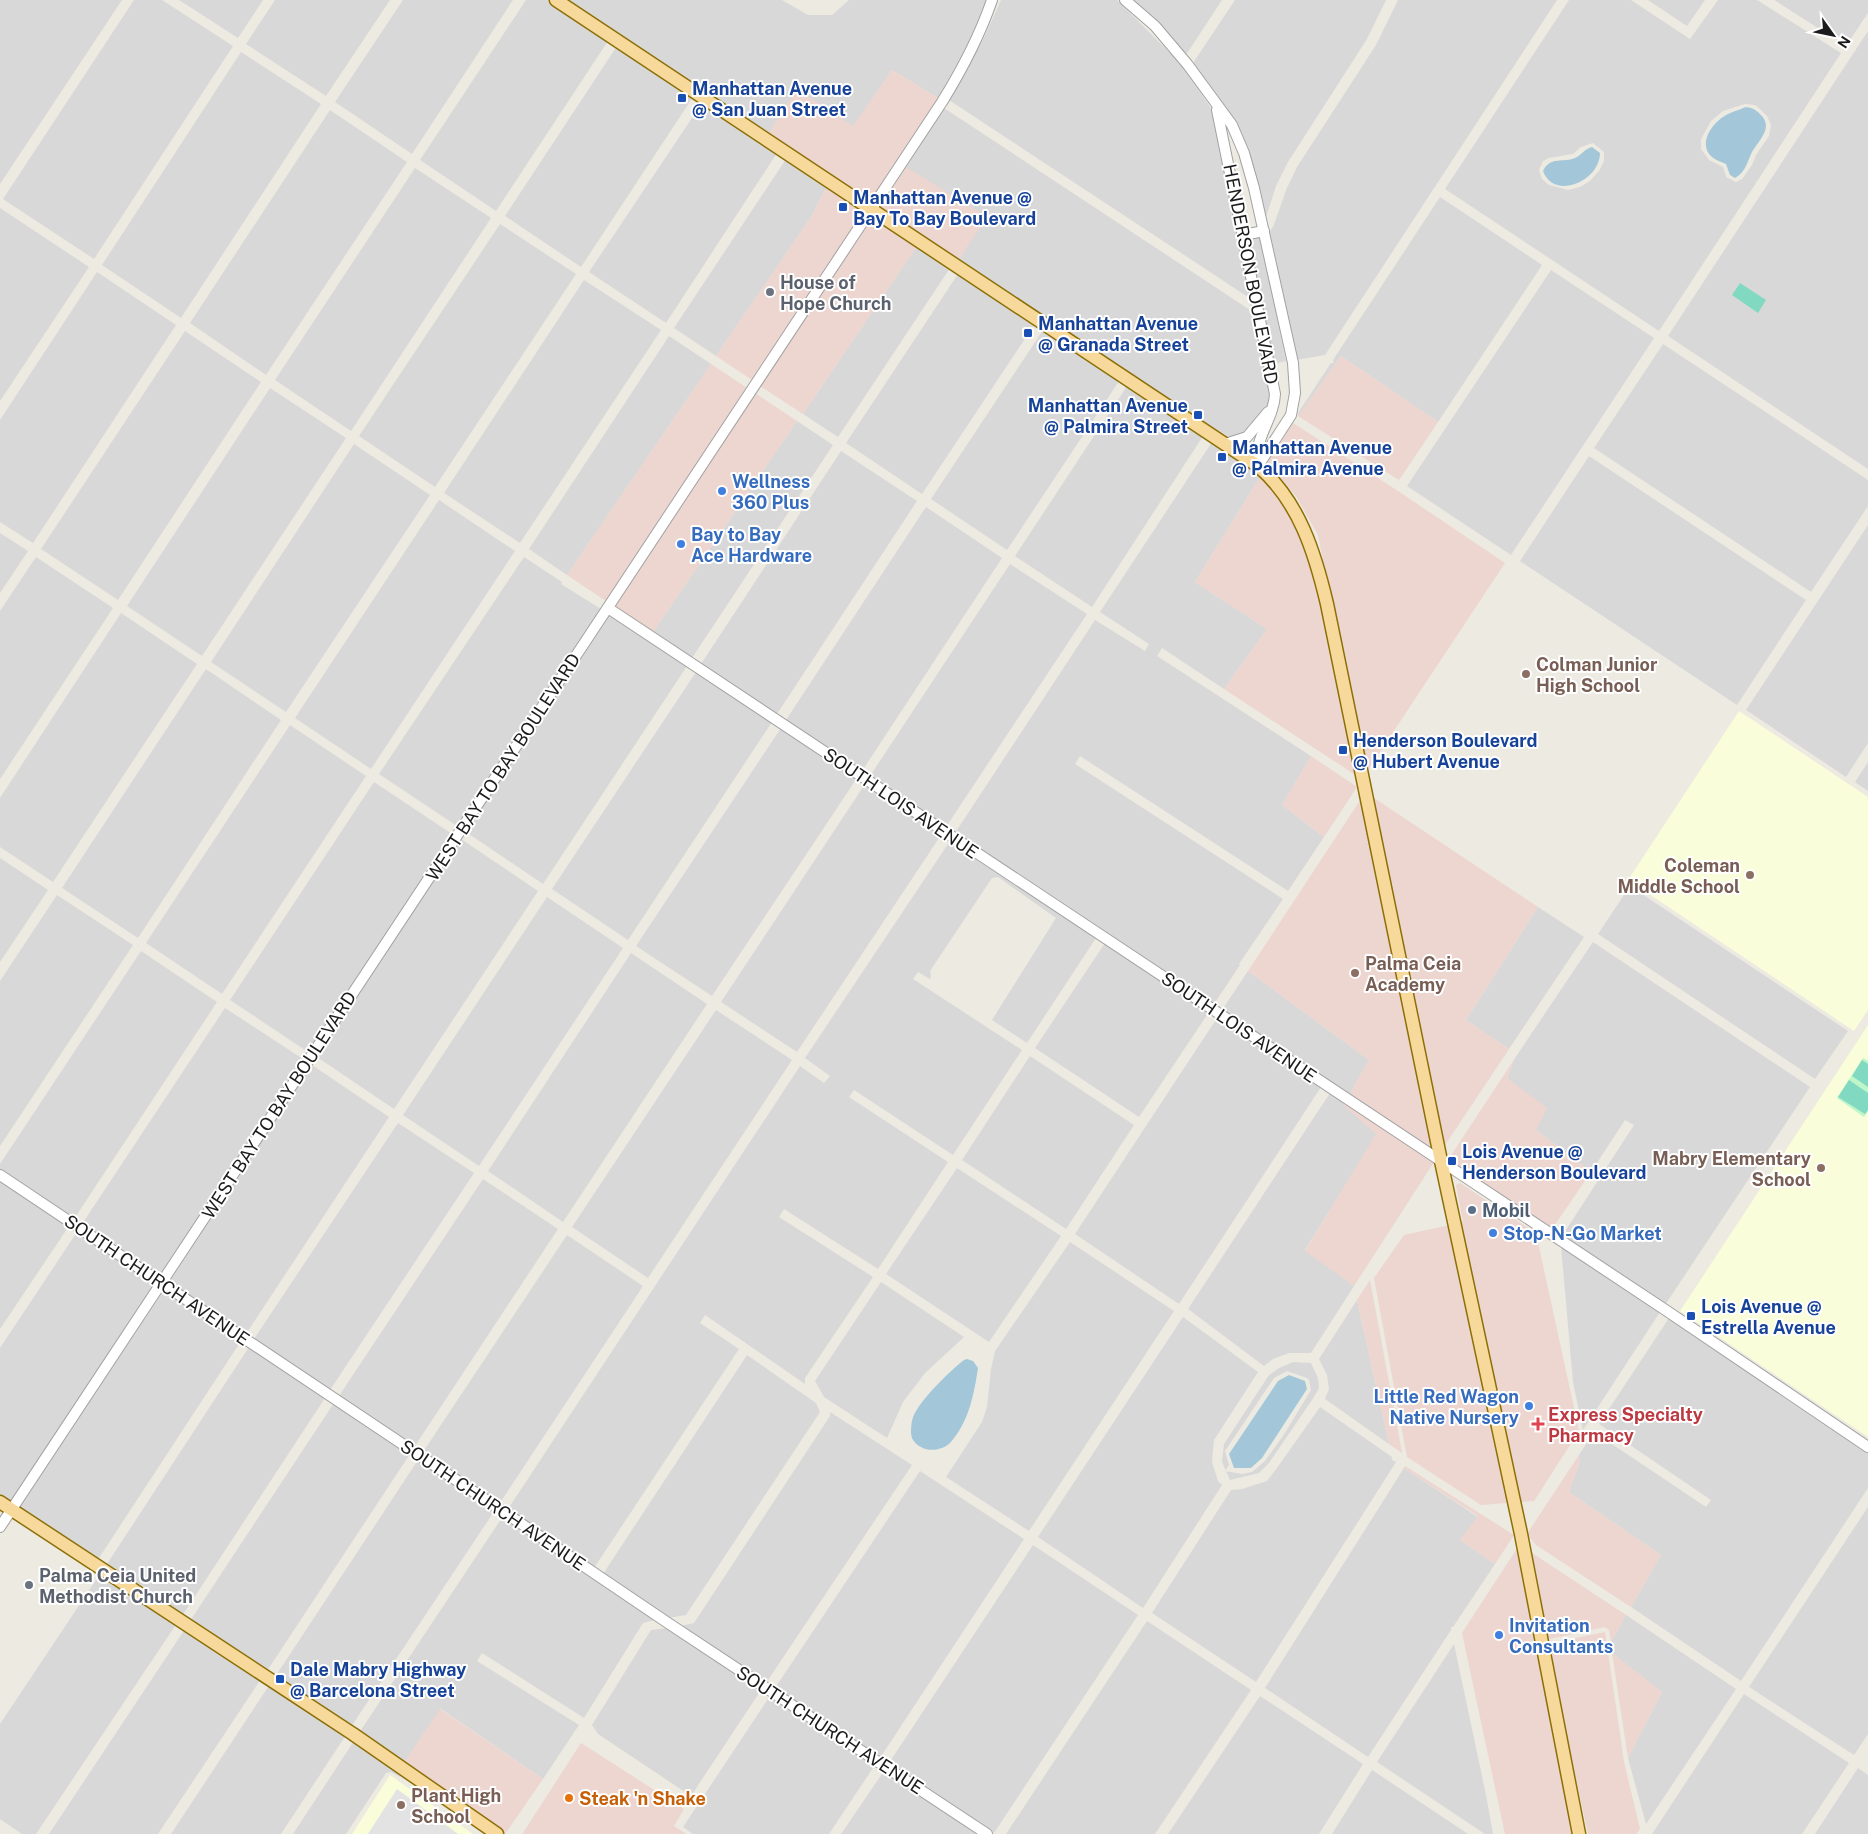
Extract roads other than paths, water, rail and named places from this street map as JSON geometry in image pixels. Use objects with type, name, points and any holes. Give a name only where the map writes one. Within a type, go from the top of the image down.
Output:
[{"type":"main road","points":[[556,0],[1125,380],[1258,466],[1267,474],[1289,502],[1317,561],[1441,1161],[1521,1534],[1579,1834]]},
{"type":"main road","points":[[0,1502],[345,1729],[497,1834]]},
{"type":"street","name":"WEST BAY TO BAY BOULEVARD","points":[[0,1527],[872,211],[962,71],[978,39],[992,0]]},
{"type":"street","name":"HENDERSON BOULEVARD","points":[[1125,0],[1155,26],[1188,65],[1232,125],[1244,153],[1254,188],[1293,363],[1296,393],[1293,410],[1258,466]]},
{"type":"street","name":"HENDERSON BOULEVARD","points":[[1217,106],[1275,394],[1273,406],[1256,450],[1258,466]]},
{"type":"street","points":[[1243,235],[1264,231]]},
{"type":"street","points":[[1225,444],[1240,441],[1246,437],[1273,406]]},
{"type":"street","name":"SOUTH LOIS AVENUE","points":[[608,608],[1868,1447]]},
{"type":"street","name":"SOUTH CHURCH AVENUE","points":[[0,1175],[660,1618],[987,1834]]},
{"type":"water","points":[[1746,107],[1760,114],[1764,119],[1766,128],[1744,170],[1735,178],[1730,175],[1726,164],[1713,158],[1708,152],[1706,141],[1714,125],[1719,120]]},
{"type":"water","points":[[1592,147],[1600,153],[1598,163],[1593,172],[1576,184],[1557,185],[1549,180],[1543,171],[1549,163],[1575,158]]},
{"type":"water","points":[[967,1359],[973,1361],[978,1368],[972,1398],[962,1426],[946,1446],[936,1450],[925,1449],[916,1444],[911,1436],[915,1414],[934,1388]]},
{"type":"water","points":[[1289,1375],[1305,1381],[1307,1389],[1262,1458],[1251,1468],[1234,1468],[1229,1454],[1278,1381]]},
{"type":"place","name":"Manhattan Avenue @ San Juan Street","points":[[682,98]]},
{"type":"place","name":"Manhattan Avenue @ Bay To Bay Boulevard","points":[[843,207]]},
{"type":"place","name":"House of Hope Church","points":[[770,292]]},
{"type":"place","name":"Manhattan Avenue @ Granada Street","points":[[1028,333]]},
{"type":"place","name":"Manhattan Avenue @ Palmira Street","points":[[1198,415]]},
{"type":"place","name":"Manhattan Avenue @ Palmira Avenue","points":[[1222,457]]},
{"type":"place","name":"Wellness 360 Plus","points":[[722,491]]},
{"type":"place","name":"Bay to Bay Ace Hardware","points":[[681,544]]},
{"type":"place","name":"Colman Junior High School","points":[[1526,674]]},
{"type":"place","name":"Henderson Boulevard @ Hubert Avenue","points":[[1343,750]]},
{"type":"place","name":"Coleman Middle School","points":[[1750,875]]},
{"type":"place","name":"Palma Ceia Academy","points":[[1355,973]]},
{"type":"place","name":"Lois Avenue @ Henderson Boulevard","points":[[1452,1161]]},
{"type":"place","name":"Mabry Elementary School","points":[[1821,1168]]},
{"type":"place","name":"Mobil","points":[[1472,1210]]},
{"type":"place","name":"Stop-N-Go Market","points":[[1493,1233]]},
{"type":"place","name":"Lois Avenue @ Estrella Avenue","points":[[1691,1316]]},
{"type":"place","name":"Little Red Wagon Native Nursery","points":[[1529,1406]]},
{"type":"place","name":"Express Specialty Pharmacy","points":[[1538,1424]]},
{"type":"place","name":"Palma Ceia United Methodist Church","points":[[29,1585]]},
{"type":"place","name":"Invitation Consultants","points":[[1499,1635]]},
{"type":"place","name":"Dale Mabry Highway @ Barcelona Street","points":[[280,1679]]},
{"type":"place","name":"Steak 'n Shake","points":[[569,1798]]},
{"type":"place","name":"Plant High School","points":[[401,1805]]}]
